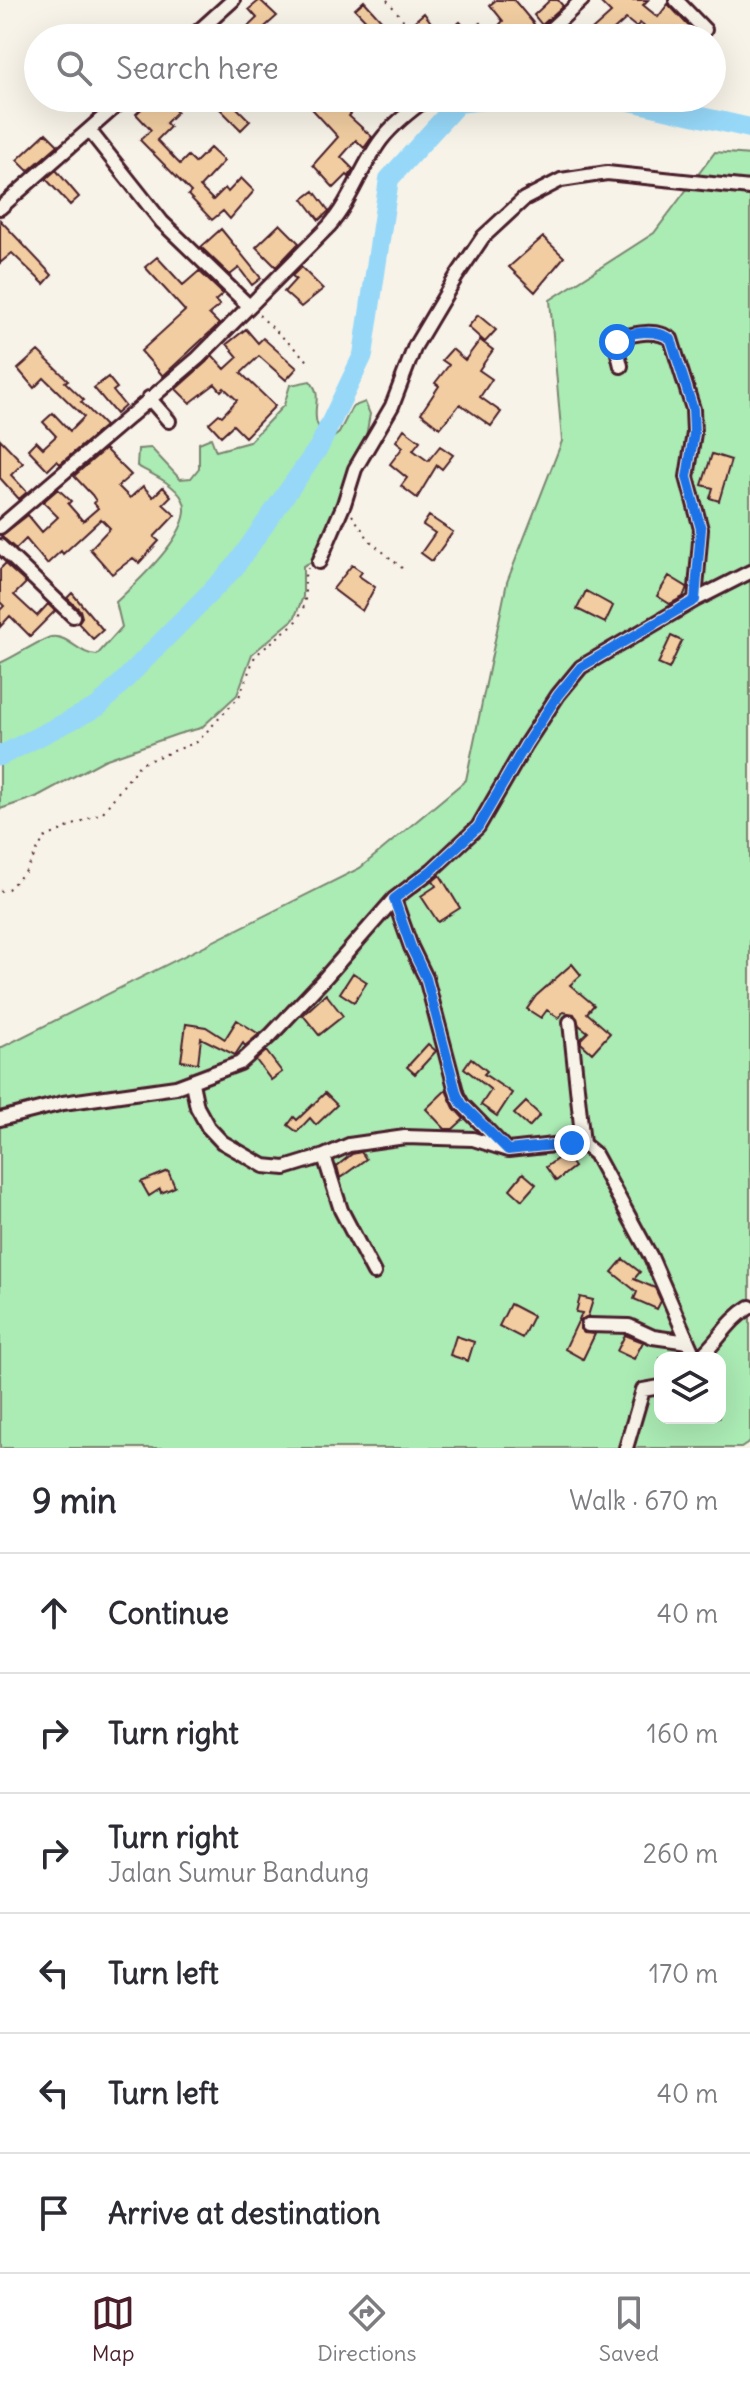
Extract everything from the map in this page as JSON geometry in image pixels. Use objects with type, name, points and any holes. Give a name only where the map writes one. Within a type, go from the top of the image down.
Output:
[{"type":"street","points":[[206,24],[233,0]]},
{"type":"street","points":[[556,24],[582,0]]},
{"type":"street","points":[[676,0],[699,24]]},
{"type":"street","points":[[0,208],[109,112]]},
{"type":"street","points":[[0,527],[198,358],[341,213],[381,140],[409,112]]},
{"type":"street","points":[[89,130],[162,222],[249,306]]},
{"type":"street","points":[[319,562],[355,469],[381,429],[415,346],[483,237],[524,199],[561,180],[607,173],[750,188]]},
{"type":"street","points":[[621,366],[616,345],[620,338],[653,332],[671,339],[693,409],[694,433],[687,477],[701,529],[695,600]]},
{"type":"street","points":[[149,398],[169,421]]},
{"type":"street","points":[[0,546],[73,616]]},
{"type":"street","points":[[0,1119],[63,1103],[192,1083],[240,1063],[324,979],[394,899],[432,870],[478,827],[526,744],[558,695],[581,667],[695,600],[750,572]]},
{"type":"street","points":[[394,899],[426,978],[457,1095],[462,1104],[508,1150]]},
{"type":"street","points":[[570,1022],[583,1144]]},
{"type":"street","points":[[192,1083],[197,1107],[208,1127],[222,1142],[264,1166],[285,1168],[349,1145],[405,1137],[473,1139],[508,1150],[583,1144],[595,1154],[651,1257],[694,1352]]},
{"type":"street","points":[[324,1156],[341,1210],[374,1273]]},
{"type":"street","points":[[706,1352],[732,1319],[750,1307]]},
{"type":"street","points":[[588,1325],[636,1327],[653,1337],[688,1342]]},
{"type":"street","points":[[626,1448],[643,1390],[654,1388]]},
{"type":"path","points":[[387,0],[407,24]]},
{"type":"path","points":[[249,306],[308,361]]},
{"type":"path","points":[[344,504],[370,541],[402,568]]},
{"type":"path","points":[[0,891],[8,889],[26,871],[44,838],[103,812],[140,764],[197,742],[239,697],[255,656],[297,621],[306,597],[306,568],[319,562]]},
{"type":"green space","points":[[715,152],[750,155],[750,1442],[741,1448],[0,1448],[0,1048],[360,868],[466,780],[507,582],[562,441],[550,300],[654,233]]},
{"type":"green space","points":[[310,381],[317,395],[317,424],[330,440],[339,433],[352,407],[365,402],[370,414],[365,442],[316,560],[303,566],[303,597],[294,619],[252,654],[237,695],[201,728],[104,760],[36,797],[0,809],[0,663],[51,637],[63,639],[97,655],[122,627],[116,602],[162,555],[181,526],[185,512],[183,500],[169,484],[137,466],[138,449],[151,448],[180,479],[191,478],[199,468],[199,443],[211,438],[216,451],[249,442],[284,405],[290,385]]},
{"type":"building","points":[[260,0],[277,16],[268,24],[251,24],[257,18],[249,9]]},
{"type":"building","points":[[496,0],[514,0],[534,24],[500,24],[503,21],[490,5]]},
{"type":"building","points":[[550,0],[558,0],[563,6],[543,24],[534,15]]},
{"type":"building","points":[[598,0],[648,0],[643,5],[658,17],[668,4],[687,24],[632,24],[626,19],[620,24],[599,24],[611,13]]},
{"type":"building","points":[[364,1],[383,22],[369,24],[355,9]]},
{"type":"building","points":[[424,13],[432,24],[411,24]]},
{"type":"building","points":[[177,112],[166,123],[170,127],[157,140],[180,164],[188,156],[195,163],[210,148],[224,161],[200,187],[213,200],[225,188],[228,192],[241,178],[254,191],[230,219],[223,211],[212,220],[188,195],[191,192],[140,140],[151,130],[136,114]]},
{"type":"building","points":[[223,112],[241,112],[250,121],[241,130]]},
{"type":"building","points":[[315,112],[353,112],[349,116],[372,137],[364,148],[356,140],[341,157],[353,169],[349,177],[347,175],[334,188],[313,165],[338,137]]},
{"type":"building","points":[[46,133],[58,145],[28,171],[17,160]]},
{"type":"building","points":[[56,170],[79,197],[70,205],[46,179]]},
{"type":"building","points":[[314,191],[329,211],[319,220],[303,199]]},
{"type":"building","points":[[0,220],[52,275],[44,284],[12,253],[0,263]]},
{"type":"building","points":[[280,224],[299,243],[276,267],[256,247]]},
{"type":"building","points":[[221,229],[261,278],[252,285],[239,268],[230,275],[201,247]]},
{"type":"building","points":[[543,237],[564,257],[535,292],[509,267]]},
{"type":"building","points":[[157,257],[183,285],[199,271],[223,294],[215,301],[220,305],[209,314],[219,324],[163,376],[141,351],[185,311],[145,267]]},
{"type":"building","points":[[301,267],[323,289],[301,307],[284,292],[296,279],[292,276]]},
{"type":"building","points":[[478,315],[496,330],[485,342],[468,327]]},
{"type":"building","points":[[246,329],[258,343],[263,338],[297,368],[286,380],[259,356],[241,373],[275,406],[245,437],[233,425],[221,436],[209,423],[219,414],[222,416],[237,400],[215,384],[190,403],[176,389],[213,356],[225,369],[238,357],[227,344]]},
{"type":"building","points":[[480,340],[493,350],[479,370],[492,379],[480,397],[501,412],[491,426],[460,404],[440,428],[421,413],[439,386],[435,383],[449,365],[442,360],[452,349],[465,360]]},
{"type":"building","points":[[38,351],[68,380],[65,382],[84,400],[81,402],[105,426],[60,464],[57,461],[48,470],[28,449],[36,441],[43,448],[56,436],[43,422],[53,413],[70,431],[84,417],[44,378],[34,388],[18,369]]},
{"type":"building","points":[[108,377],[117,388],[113,391],[125,406],[116,414],[94,388]]},
{"type":"building","points":[[404,429],[420,441],[413,450],[428,461],[440,446],[453,455],[442,469],[437,465],[417,498],[401,486],[407,478],[390,464],[403,447],[396,441]]},
{"type":"building","points":[[0,439],[23,463],[11,475],[27,492],[19,499],[0,478]]},
{"type":"building","points":[[105,449],[131,475],[118,486],[130,498],[143,486],[153,497],[163,487],[171,496],[163,504],[175,515],[154,537],[159,541],[139,563],[133,558],[112,574],[90,549],[110,528],[101,519],[63,554],[61,551],[47,564],[26,539],[16,549],[1,536],[28,515],[42,532],[58,517],[43,502],[58,489],[71,501],[68,504],[83,521],[98,508],[92,495],[74,476]]},
{"type":"building","points":[[712,454],[731,460],[719,501],[710,498],[713,488],[702,485]]},
{"type":"building","points":[[429,516],[453,532],[432,561],[421,553],[435,533],[423,525]]},
{"type":"building","points":[[5,564],[26,583],[14,595],[37,616],[48,604],[55,611],[30,636],[10,616],[0,627],[0,610],[4,606],[0,602],[0,569]]},
{"type":"building","points":[[352,565],[362,572],[359,576],[375,587],[362,611],[333,589]]},
{"type":"building","points":[[669,576],[687,587],[683,597],[670,604],[657,596]]},
{"type":"building","points":[[586,591],[613,606],[605,623],[577,609]]},
{"type":"building","points":[[72,593],[103,630],[93,639],[78,623],[82,617],[80,610],[67,598]]},
{"type":"building","points":[[671,636],[682,641],[669,669],[658,664]]},
{"type":"building","points":[[440,875],[460,908],[438,922],[421,896],[436,886],[433,881]]},
{"type":"building","points":[[572,964],[581,975],[570,985],[594,1005],[587,1013],[610,1033],[592,1053],[581,1043],[588,1032],[579,1025],[574,1014],[563,1012],[559,1018],[547,1010],[541,1018],[527,1009],[536,996]]},
{"type":"building","points":[[353,973],[367,982],[354,1002],[340,993]]},
{"type":"building","points":[[326,994],[343,1016],[319,1035],[303,1015]]},
{"type":"building","points":[[237,1020],[259,1034],[245,1046],[243,1043],[235,1055],[201,1038],[198,1063],[181,1061],[186,1024],[206,1027],[225,1039]]},
{"type":"building","points":[[428,1044],[436,1051],[415,1074],[407,1067]]},
{"type":"building","points":[[266,1051],[282,1072],[271,1080],[256,1060]]},
{"type":"building","points":[[471,1058],[487,1071],[484,1074],[512,1093],[497,1116],[481,1105],[491,1090],[464,1068]]},
{"type":"building","points":[[446,1090],[454,1108],[464,1119],[453,1129],[445,1129],[426,1109]]},
{"type":"building","points":[[325,1093],[337,1105],[316,1125],[310,1118],[297,1132],[288,1125],[294,1117],[297,1120]]},
{"type":"building","points":[[526,1102],[540,1115],[529,1127],[514,1114]]},
{"type":"building","points":[[361,1152],[366,1159],[340,1178],[337,1166],[352,1154]]},
{"type":"building","points":[[564,1154],[574,1167],[556,1181],[546,1167]]},
{"type":"building","points":[[168,1171],[175,1187],[161,1193],[160,1189],[149,1196],[141,1182]]},
{"type":"building","points":[[523,1173],[536,1184],[522,1200],[510,1189]]},
{"type":"building","points":[[623,1259],[640,1272],[634,1279],[655,1288],[661,1301],[657,1309],[634,1299],[637,1292],[612,1272]]},
{"type":"building","points":[[580,1297],[593,1300],[588,1316],[580,1321],[580,1329],[584,1333],[595,1334],[583,1359],[565,1349],[582,1313],[576,1312]]},
{"type":"building","points":[[510,1304],[533,1316],[522,1338],[499,1326]]},
{"type":"building","points":[[625,1335],[643,1342],[634,1359],[617,1351]]},
{"type":"building","points":[[456,1336],[474,1342],[468,1361],[450,1355]]},
{"type":"waterway","points":[[0,756],[99,706],[234,568],[319,447],[363,355],[389,179],[450,112]]},
{"type":"waterway","points":[[679,112],[750,128]]},
{"type":"route","points":[[572,1143],[508,1150],[462,1104],[453,1084],[426,978],[394,899],[432,870],[478,827],[526,744],[558,695],[581,667],[695,600],[701,529],[687,477],[694,433],[693,409],[671,339],[653,332],[624,336],[617,342]]}]
